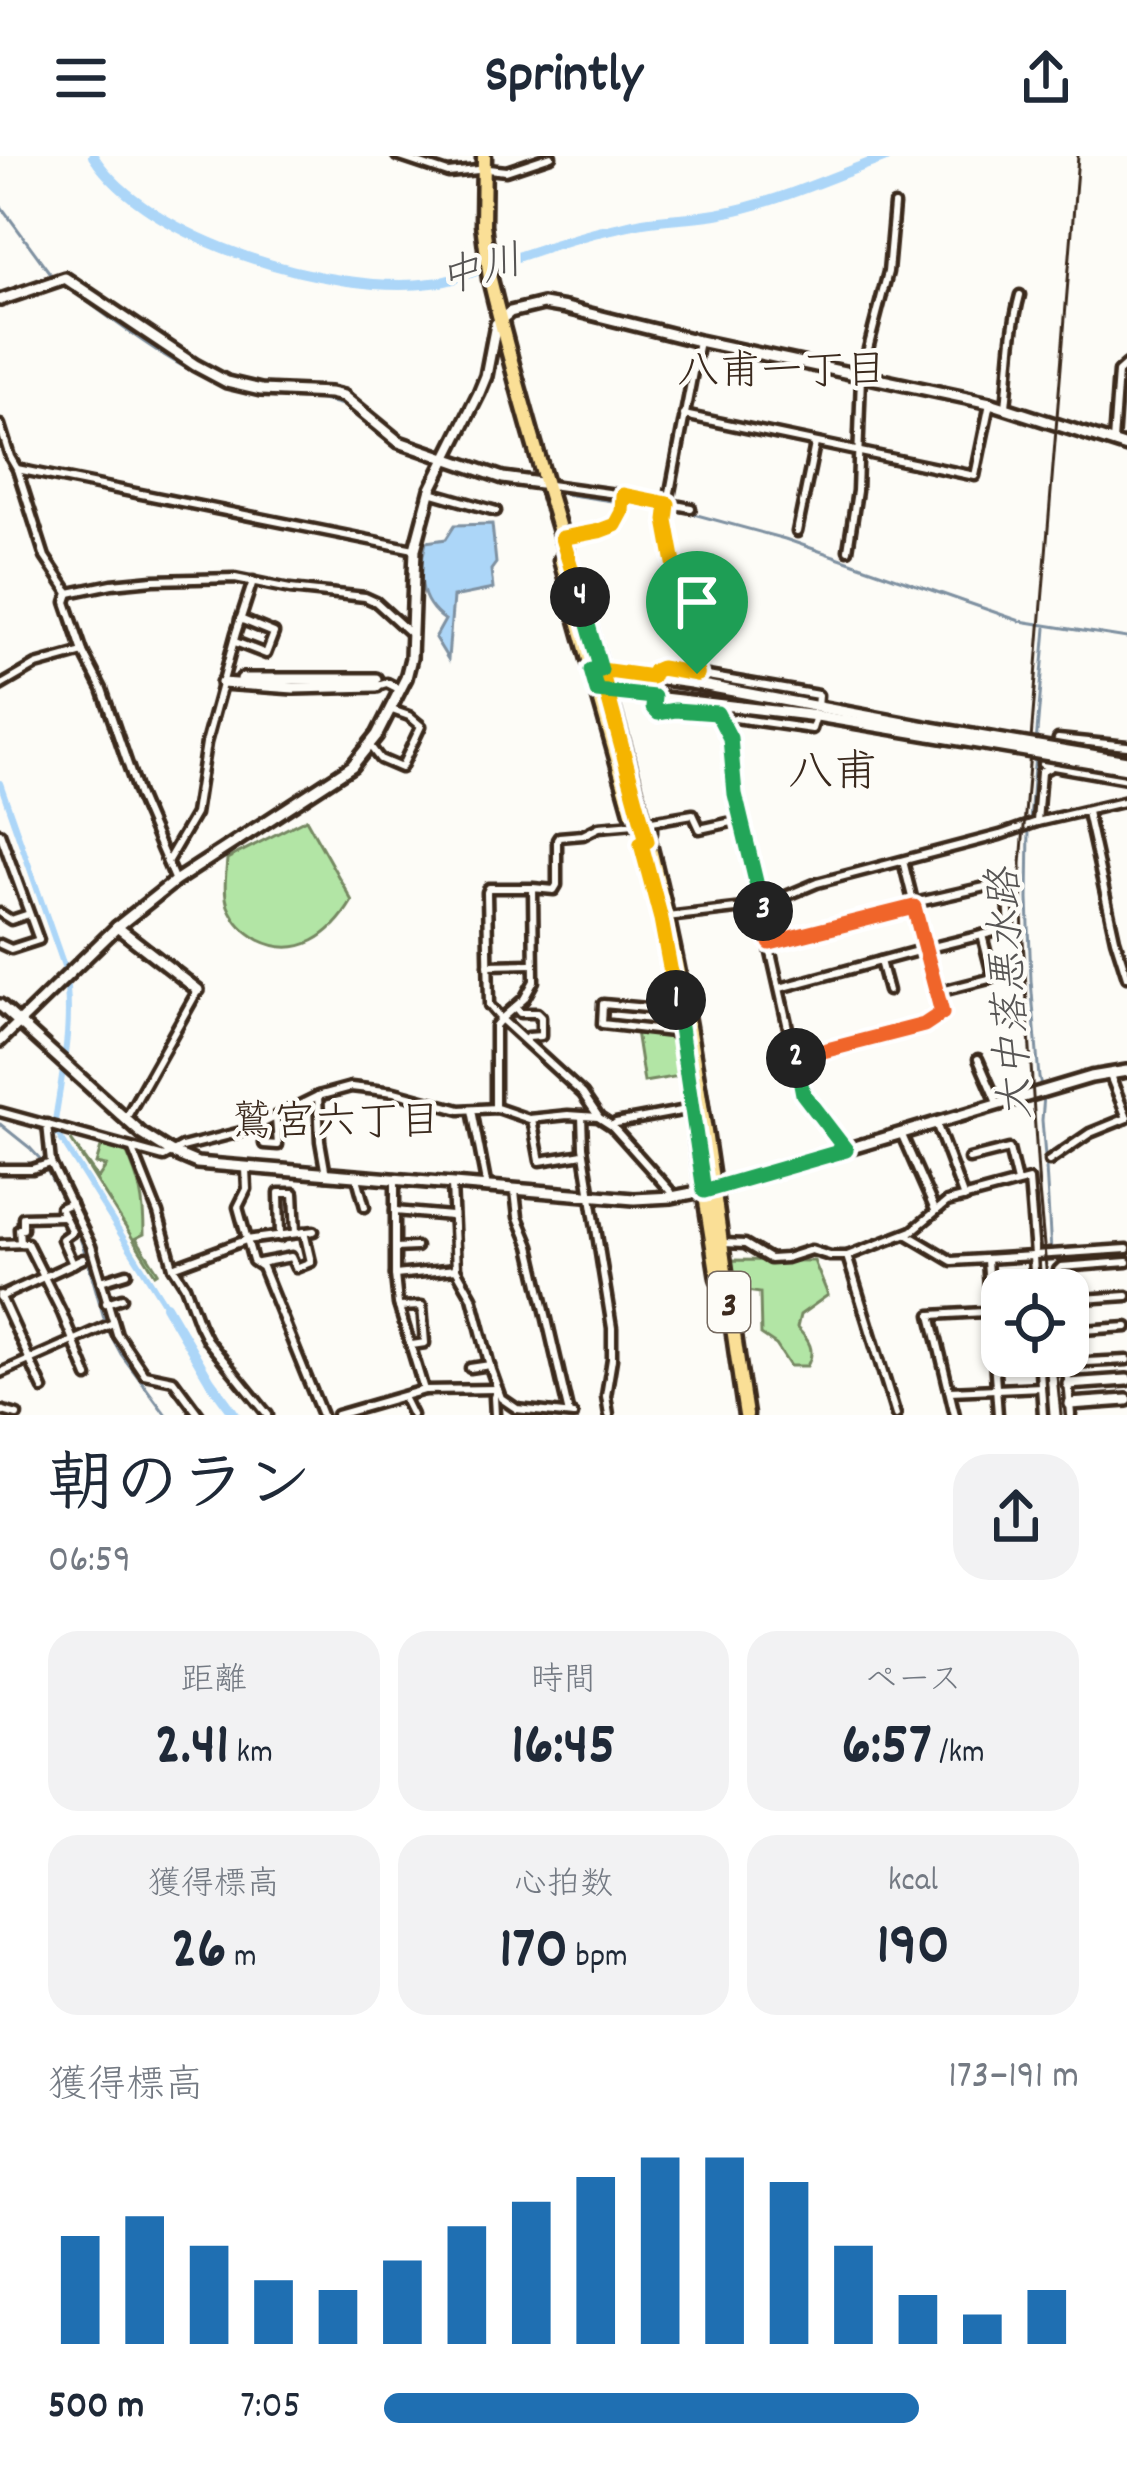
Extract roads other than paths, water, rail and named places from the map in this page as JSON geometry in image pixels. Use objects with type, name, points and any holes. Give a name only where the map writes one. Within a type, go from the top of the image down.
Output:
[{"type":"main road","name":"3","points":[[480,163],[489,289],[667,917],[742,1415]]},
{"type":"main road","name":"3","points":[[544,488],[596,670]]},
{"type":"main road","name":"3","points":[[602,691],[661,919],[692,1108],[721,1243],[742,1415]]},
{"type":"street","points":[[397,156],[448,173],[480,163],[506,171],[550,156]]},
{"type":"street","points":[[848,550],[857,490],[861,376],[888,272],[894,205]]},
{"type":"street","points":[[0,299],[66,279],[226,382],[343,397],[399,442],[445,462],[503,478],[544,488],[623,495],[667,508],[691,508]]},
{"type":"street","points":[[1006,407],[1010,332],[1019,295]]},
{"type":"street","points":[[3,1034],[117,927],[175,881],[352,766],[370,746],[392,710],[411,658],[415,549],[430,491],[486,376],[498,321],[522,307],[553,305],[990,403],[1127,447]]},
{"type":"street","points":[[699,341],[667,508],[699,677]]},
{"type":"street","points":[[1113,442],[1118,372],[1127,364]]},
{"type":"street","points":[[684,415],[975,476],[990,403]]},
{"type":"street","points":[[0,424],[45,557],[69,593]]},
{"type":"street","points":[[797,532],[815,444]]},
{"type":"street","points":[[17,469],[415,549]]},
{"type":"street","points":[[430,491],[496,512]]},
{"type":"street","points":[[562,538],[615,525],[623,495]]},
{"type":"street","points":[[69,593],[153,580],[217,577],[253,581],[364,597],[412,635]]},
{"type":"street","points":[[167,862],[195,814],[206,743],[253,581]]},
{"type":"street","points":[[69,593],[66,602],[82,652],[101,689],[175,881]]},
{"type":"street","points":[[233,641],[266,654],[274,633],[240,619]]},
{"type":"street","points":[[0,686],[36,665],[82,652]]},
{"type":"street","points":[[652,677],[661,668],[818,695],[812,729],[732,718],[722,722]]},
{"type":"street","points":[[596,670],[652,677],[833,719],[930,731]]},
{"type":"street","points":[[223,681],[294,688],[380,683],[401,690]]},
{"type":"street","points":[[602,691],[854,716],[1127,765]]},
{"type":"street","points":[[654,697],[653,708],[658,713],[716,711],[730,738],[735,794],[803,1094],[846,1150]]},
{"type":"street","points":[[370,746],[380,759],[401,769],[421,726],[392,710]]},
{"type":"street","points":[[1037,822],[1041,772],[1052,766],[1058,739],[1127,746]]},
{"type":"street","points":[[1042,764],[1127,779]]},
{"type":"street","points":[[667,917],[762,906],[817,883],[1127,801]]},
{"type":"street","points":[[1087,811],[1127,977]]},
{"type":"street","points":[[644,843],[652,833],[652,821],[693,814],[700,829],[741,820]]},
{"type":"street","points":[[598,1117],[583,1094],[489,1005],[487,892],[489,888],[554,890],[559,837],[635,824]]},
{"type":"street","points":[[0,833],[39,940],[11,949],[0,944]]},
{"type":"street","points":[[796,1058],[924,1025],[942,1013],[903,861]]},
{"type":"street","points":[[770,943],[1007,881],[1010,928],[780,988]]},
{"type":"street","points":[[495,1108],[495,1026],[534,981],[533,888]]},
{"type":"street","points":[[0,913],[10,920],[29,914]]},
{"type":"street","points":[[117,927],[198,990],[125,1120]]},
{"type":"street","points":[[938,992],[993,978],[982,935]]},
{"type":"street","points":[[880,961],[889,991]]},
{"type":"street","points":[[488,965],[534,964]]},
{"type":"street","points":[[678,1009],[604,1004],[602,1024],[681,1033]]},
{"type":"street","points":[[0,1005],[125,1120],[171,1152],[197,1163],[590,1196],[646,1199],[708,1190],[1127,1071]]},
{"type":"street","points":[[514,1007],[541,1017],[542,1036],[525,1040]]},
{"type":"street","points":[[978,1059],[998,1105]]},
{"type":"street","points":[[1049,1161],[1090,1133],[1127,1118],[1109,1073]]},
{"type":"street","points":[[0,1112],[164,1157],[351,1087],[472,1110],[495,1108],[532,1118],[582,1114],[612,1126],[672,1197]]},
{"type":"street","points":[[318,1096],[326,1175]]},
{"type":"street","points":[[612,1126],[692,1108]]},
{"type":"street","points":[[472,1110],[487,1188]]},
{"type":"street","points":[[582,1114],[612,1328],[606,1396],[609,1415]]},
{"type":"street","points":[[262,1124],[264,1144],[278,1145],[276,1118]]},
{"type":"street","points":[[532,1118],[540,1161],[584,1154]]},
{"type":"street","points":[[936,1123],[964,1198]]},
{"type":"street","points":[[53,1126],[51,1163],[91,1246],[118,1336],[142,1372],[173,1380],[199,1415]]},
{"type":"street","points":[[901,1133],[935,1210]]},
{"type":"street","points":[[969,1159],[1009,1149],[1018,1183]]},
{"type":"street","points":[[133,1150],[173,1267],[207,1340],[268,1415]]},
{"type":"street","points":[[0,1168],[32,1169],[51,1163]]},
{"type":"street","points":[[246,1169],[247,1190],[238,1208],[253,1261],[291,1257],[296,1268],[311,1262],[300,1233],[294,1193],[279,1193],[280,1237]]},
{"type":"street","points":[[357,1178],[365,1207]]},
{"type":"street","points":[[721,1243],[745,1244],[770,1258],[812,1250],[847,1256],[912,1231],[947,1202],[1029,1180],[1034,1269]]},
{"type":"street","points":[[395,1181],[399,1307],[424,1390]]},
{"type":"street","points":[[452,1185],[456,1269],[472,1297],[501,1398],[517,1408],[571,1415],[514,1190]]},
{"type":"street","points":[[71,1203],[60,1208],[72,1234],[62,1239],[73,1264]]},
{"type":"street","points":[[395,1211],[452,1216]]},
{"type":"street","points":[[20,1242],[23,1217],[64,1216]]},
{"type":"street","points":[[173,1267],[246,1240],[314,1231]]},
{"type":"street","points":[[904,1234],[952,1261],[1127,1249]]},
{"type":"street","points":[[0,1244],[27,1243],[88,1378]]},
{"type":"street","points":[[395,1248],[416,1246]]},
{"type":"street","points":[[847,1256],[896,1415]]},
{"type":"street","points":[[44,1389],[0,1296],[82,1259]]},
{"type":"street","points":[[987,1260],[988,1269]]},
{"type":"street","points":[[1059,1269],[1127,1262]]},
{"type":"street","points":[[259,1263],[322,1415]]},
{"type":"street","points":[[395,1275],[456,1269]]},
{"type":"street","points":[[100,1280],[127,1273]]},
{"type":"street","points":[[1089,1299],[1127,1296]]},
{"type":"street","points":[[106,1303],[122,1298]]},
{"type":"street","points":[[399,1307],[422,1306],[425,1343],[411,1345]]},
{"type":"street","points":[[955,1415],[931,1315],[981,1312]]},
{"type":"street","points":[[0,1373],[112,1323]]},
{"type":"street","points":[[1089,1330],[1127,1327]]},
{"type":"street","points":[[1089,1360],[1127,1360]]},
{"type":"street","points":[[470,1368],[490,1366]]},
{"type":"street","points":[[995,1377],[998,1415]]},
{"type":"street","points":[[1040,1377],[1043,1415]]},
{"type":"street","points":[[1067,1377],[1070,1409],[1127,1400]]},
{"type":"street","points":[[1068,1384],[1127,1380]]},
{"type":"street","points":[[950,1391],[1041,1387]]},
{"type":"street","points":[[337,1415],[424,1390],[497,1389]]},
{"type":"street","points":[[495,1415],[497,1389]]},
{"type":"street","points":[[403,1397],[412,1415]]},
{"type":"street","points":[[0,1400],[4,1412],[17,1415]]},
{"type":"water","points":[[492,524],[493,589],[453,597],[448,659],[435,638],[445,620],[429,604],[422,585],[426,542],[446,539],[455,525]]},
{"type":"waterway","name":"中川","points":[[93,156],[119,187],[155,214],[199,237],[296,271],[392,285],[448,280],[637,223],[738,209],[889,156]]},
{"type":"waterway","points":[[0,205],[52,276]]},
{"type":"waterway","points":[[60,282],[144,342],[212,381],[249,393],[323,400],[352,409]]},
{"type":"waterway","points":[[359,415],[394,444],[455,466]]},
{"type":"waterway","points":[[515,484],[541,490]]},
{"type":"waterway","points":[[551,492],[686,512],[785,539],[1020,621],[1127,638]]},
{"type":"waterway","name":"大中落悪水路","points":[[1036,744],[1046,628]]},
{"type":"waterway","name":"大中落悪水路","points":[[1030,821],[1035,753]]},
{"type":"waterway","points":[[0,783],[64,966],[68,1024],[55,1121],[58,1134],[166,1306]]},
{"type":"waterway","name":"大中落悪水路","points":[[1029,828],[1031,980],[1044,1096],[1045,1157]]},
{"type":"waterway","points":[[0,1124],[42,1161]]},
{"type":"waterway","name":"大中落悪水路","points":[[1046,1168],[1055,1259],[1127,1254]]},
{"type":"waterway","points":[[47,1170],[63,1201]]},
{"type":"waterway","points":[[68,1210],[105,1321]]},
{"type":"waterway","points":[[166,1306],[235,1415]]},
{"type":"waterway","points":[[108,1330],[166,1415]]},
{"type":"railway","points":[[1046,1269],[1021,864],[1078,156]]},
{"type":"railway","points":[[1057,1377],[1061,1415]]},
{"type":"district","name":"八甫一丁目","points":[[782,368]]},
{"type":"district","name":"八甫","points":[[833,769]]},
{"type":"district","name":"鷲宮六丁目","points":[[336,1119]]}]
